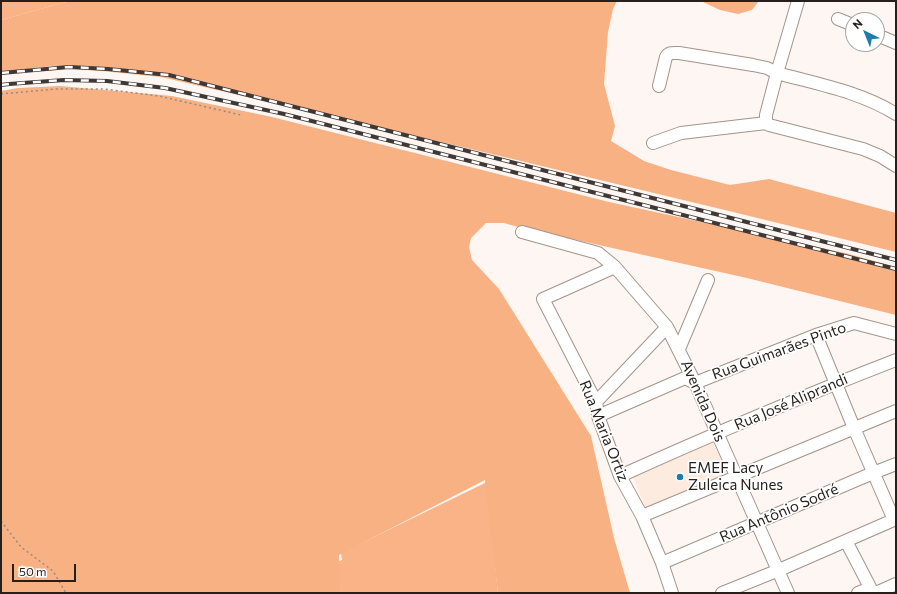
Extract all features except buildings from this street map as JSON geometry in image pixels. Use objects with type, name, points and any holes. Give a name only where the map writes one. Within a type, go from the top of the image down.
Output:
[{"type":"street","points":[[766,123],[766,114],[777,72],[798,1]]},
{"type":"street","points":[[838,19],[845,22]]},
{"type":"street","points":[[885,37],[895,40]]},
{"type":"street","points":[[660,86],[666,57],[671,53],[767,68],[853,94],[872,101],[896,114]]},
{"type":"street","points":[[653,143],[681,133],[766,123],[863,149],[894,161]]},
{"type":"street","name":"Avenida Dois","points":[[522,232],[598,253],[615,267],[667,327],[695,383],[788,593]]},
{"type":"street","name":"Rua Maria Ortiz","points":[[615,267],[543,299],[596,402],[598,416],[620,476],[642,516],[662,563],[672,593]]},
{"type":"street","points":[[679,349],[708,280]]},
{"type":"street","name":"Rua Guimarães Pinto","points":[[598,416],[685,378],[695,383],[816,335],[854,323],[896,334]]},
{"type":"street","points":[[596,402],[667,327]]},
{"type":"street","points":[[722,593],[895,520],[873,473],[816,335]]},
{"type":"street","name":"Rua José Aliprandi","points":[[620,476],[835,383],[896,360]]},
{"type":"street","points":[[642,516],[896,411]]},
{"type":"street","name":"Rua Antônio Sodré","points":[[662,563],[896,464]]},
{"type":"street","points":[[846,541],[873,591]]},
{"type":"street","points":[[858,593],[873,591],[896,584]]},
{"type":"path","points":[[1,94],[56,89],[104,89],[159,96],[241,115]]},
{"type":"path","points":[[1,522],[21,547],[53,571],[66,593]]},
{"type":"shaded area","points":[[1,1],[72,1],[1,20]]},
{"type":"shaded area","points":[[72,1],[617,1],[613,9],[608,32],[604,84],[615,126],[611,141],[644,161],[671,170],[730,185],[769,179],[896,213],[896,252],[454,145],[161,77],[53,66],[1,72],[1,20]]},
{"type":"shaded area","points":[[701,1],[759,1],[752,10],[738,14],[720,10]]},
{"type":"shaded area","points":[[60,86],[172,96],[272,117],[609,202],[845,253],[896,267],[896,315],[747,278],[504,223],[486,223],[471,238],[469,247],[472,260],[499,289],[591,436],[614,538],[630,593],[498,593],[485,480],[339,555],[340,593],[1,593],[1,91],[18,88]]},
{"type":"shaded area","name":"EMEF Lacy Zuleica Nunes","points":[[713,442],[728,477],[647,511],[633,477]]},
{"type":"shaded area","points":[[487,482],[498,593],[276,593],[342,560],[341,553]]},
{"type":"railway","points":[[1,73],[69,67],[169,75],[896,260]]},
{"type":"railway","points":[[1,85],[64,80],[107,81],[165,88],[284,114],[896,269]]},
{"type":"place","name":"EMEF Lacy Zuleica Nunes","points":[[680,477]]}]
